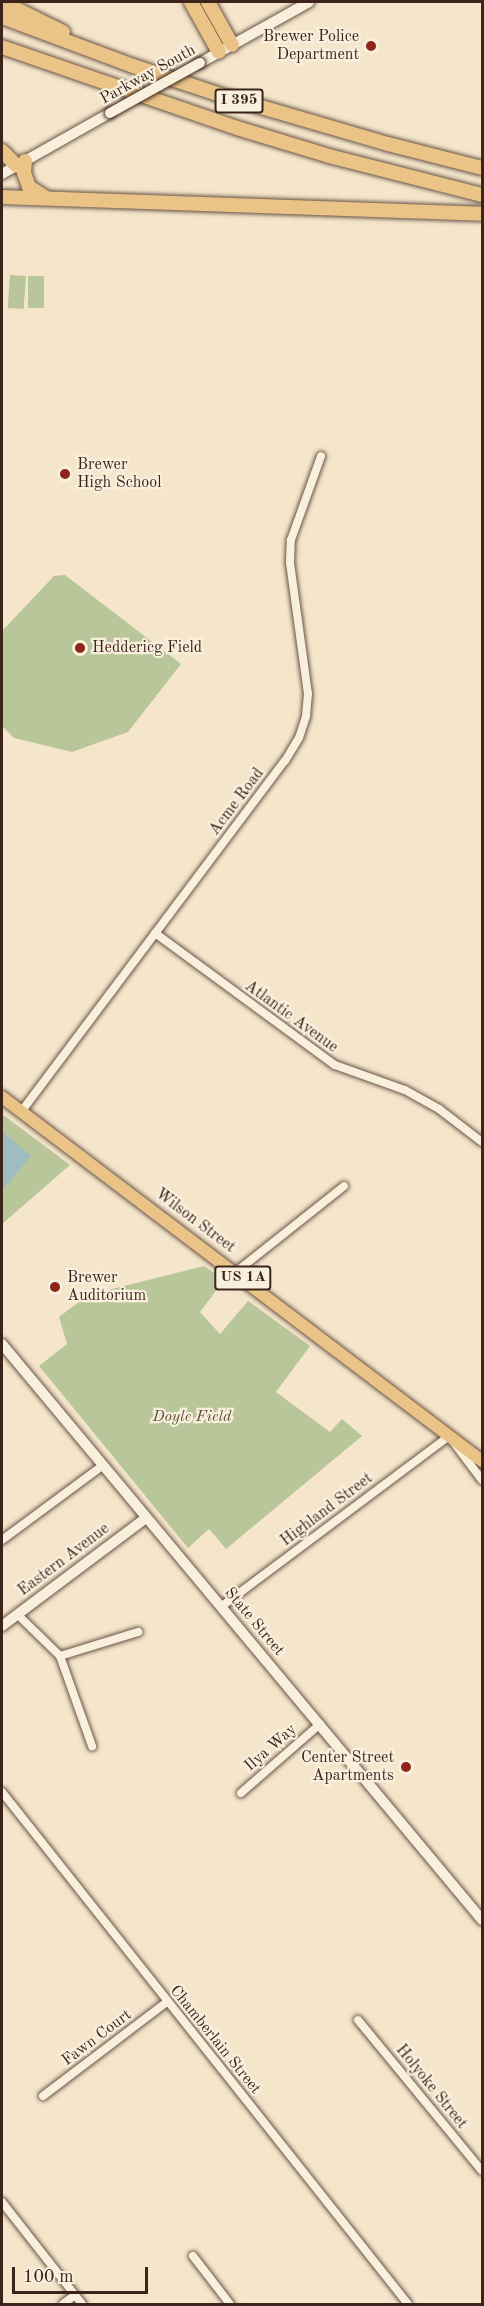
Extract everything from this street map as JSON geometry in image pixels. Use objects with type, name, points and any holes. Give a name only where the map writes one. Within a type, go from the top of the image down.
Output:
[{"type":"highway","points":[[2,2],[133,66]]},
{"type":"highway","points":[[191,2],[219,52]]},
{"type":"highway","points":[[207,2],[232,45]]},
{"type":"highway","name":"I 395","points":[[2,17],[133,66],[313,123],[483,168]]},
{"type":"highway","name":"I 395","points":[[2,47],[206,118],[351,161],[483,195]]},
{"type":"highway","points":[[2,151],[21,163],[29,187],[36,194],[51,199]]},
{"type":"highway","points":[[2,197],[483,214]]},
{"type":"main road","name":"Parkway South","points":[[2,174],[309,2]]},
{"type":"main road","name":"Wilson Street","points":[[2,1097],[483,1461]]},
{"type":"main road","name":"State Street","points":[[2,1344],[483,1920]]},
{"type":"main road","name":"Eastern Avenue","points":[[2,1626],[146,1518]]},
{"type":"street","name":"Acme Road","points":[[21,1112],[285,761],[299,738],[306,716],[308,694],[290,563],[291,540],[321,456]]},
{"type":"street","name":"Atlantic Avenue","points":[[155,933],[335,1065],[405,1090],[439,1109],[483,1142]]},
{"type":"street","points":[[236,1272],[344,1186]]},
{"type":"street","points":[[449,1436],[483,1480]]},
{"type":"street","name":"Highland Street","points":[[222,1606],[449,1436]]},
{"type":"street","points":[[2,1540],[102,1466]]},
{"type":"street","points":[[17,1614],[60,1656],[92,1746]]},
{"type":"street","points":[[60,1656],[138,1632]]},
{"type":"street","name":"Ilya Way","points":[[241,1792],[320,1724]]},
{"type":"street","name":"Chamberlain Street","points":[[2,1792],[408,2304]]},
{"type":"street","name":"Fawn Court","points":[[43,2096],[167,2002]]},
{"type":"street","name":"Holyoke Street","points":[[358,2020],[483,2171]]},
{"type":"street","points":[[2,2202],[82,2304]]},
{"type":"street","points":[[193,2256],[230,2304]]},
{"type":"street","points":[[63,2304],[75,2295]]},
{"type":"green space","points":[[10,275],[26,276],[24,309],[8,308]]},
{"type":"green space","points":[[28,276],[44,276],[44,308],[28,308]]},
{"type":"green space","name":"Heddericg Field","points":[[65,575],[181,664],[128,732],[72,752],[14,738],[2,726],[2,631],[54,576]]},
{"type":"green space","points":[[2,1114],[70,1165],[2,1224]]},
{"type":"green space","name":"Doyle Field","points":[[204,1266],[224,1280],[200,1312],[220,1334],[248,1301],[310,1346],[276,1392],[330,1432],[342,1419],[362,1436],[226,1549],[209,1529],[188,1548],[39,1366],[67,1344],[59,1317],[88,1295]]},
{"type":"water","points":[[2,1131],[31,1156],[2,1191]]},
{"type":"place","name":"Brewer Police Department","points":[[371,46]]},
{"type":"place","name":"Brewer High School","points":[[65,474]]},
{"type":"place","name":"Heddericg Field","points":[[80,648]]},
{"type":"place","name":"Brewer Auditorium","points":[[55,1287]]},
{"type":"place","name":"Center Street Apartments","points":[[406,1767]]}]
